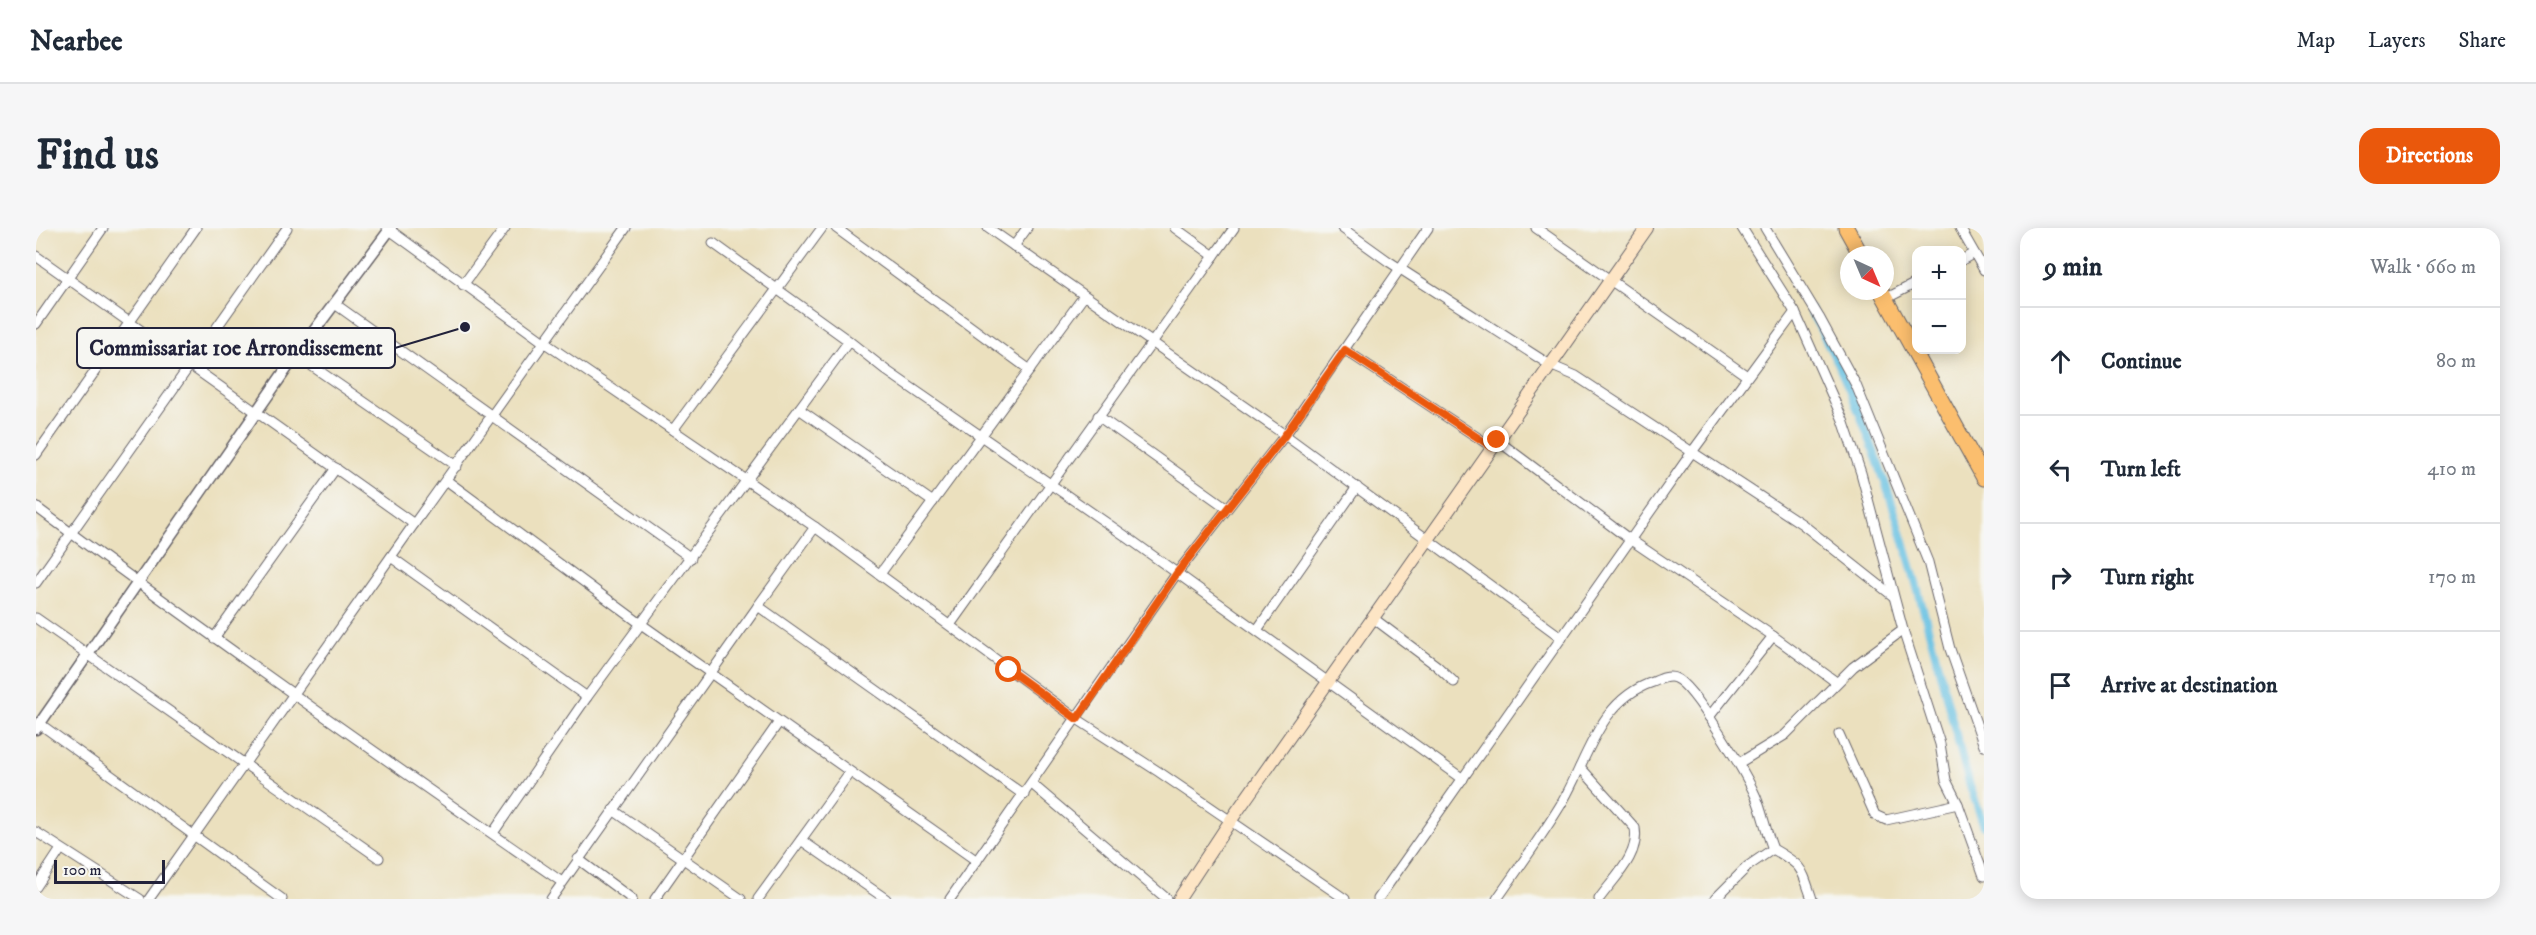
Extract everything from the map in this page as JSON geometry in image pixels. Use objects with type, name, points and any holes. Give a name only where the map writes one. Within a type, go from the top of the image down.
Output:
[{"type":"highway","points":[[1846,228],[1856,246]]},
{"type":"highway","points":[[1886,300],[1984,478]]},
{"type":"main road","points":[[1179,899],[1231,820],[1647,228]]},
{"type":"street","points":[[36,324],[103,228]]},
{"type":"street","points":[[36,455],[196,228]]},
{"type":"street","points":[[36,583],[287,228]]},
{"type":"street","points":[[463,285],[505,228]]},
{"type":"street","points":[[149,899],[626,228]]},
{"type":"street","points":[[673,430],[822,228]]},
{"type":"street","points":[[836,228],[1030,370]]},
{"type":"street","points":[[988,228],[1285,435],[1562,638]]},
{"type":"street","points":[[1014,246],[1027,228]]},
{"type":"street","points":[[1175,228],[1214,256]]},
{"type":"street","points":[[950,625],[1234,228]]},
{"type":"street","points":[[1342,228],[1550,365],[1576,376],[1802,524],[1893,596]]},
{"type":"street","points":[[950,899],[1177,573],[1285,435],[1428,228]]},
{"type":"street","points":[[1536,228],[1747,376]]},
{"type":"street","points":[[1742,228],[1795,312],[1843,420],[1879,532],[1903,630],[1940,744],[1946,780],[1958,804],[1984,876]]},
{"type":"street","points":[[1765,228],[1819,317],[1856,385],[1928,562],[1950,650],[1984,746]]},
{"type":"street","points":[[1960,228],[1984,270]]},
{"type":"street","points":[[282,899],[38,727],[296,355],[389,229],[545,343],[815,527],[1077,719],[1231,820],[1345,899]]},
{"type":"street","points":[[713,243],[887,371],[1177,573],[1463,779]]},
{"type":"street","points":[[1966,258],[1974,253]]},
{"type":"street","points":[[36,256],[414,524]]},
{"type":"street","points":[[1894,291],[1912,285]]},
{"type":"street","points":[[880,574],[1084,296]]},
{"type":"street","points":[[334,304],[691,558]]},
{"type":"street","points":[[1378,899],[1692,452],[1795,312]]},
{"type":"street","points":[[493,833],[587,697],[849,341]]},
{"type":"street","points":[[1345,350],[1495,444],[1836,682]]},
{"type":"street","points":[[296,355],[457,466]]},
{"type":"street","points":[[799,409],[933,502]]},
{"type":"street","points":[[1098,416],[1227,508]]},
{"type":"street","points":[[214,638],[336,468]]},
{"type":"street","points":[[446,480],[641,624],[977,861]]},
{"type":"street","points":[[1257,630],[1357,487]]},
{"type":"street","points":[[36,507],[137,584],[562,882]]},
{"type":"street","points":[[550,899],[815,527]]},
{"type":"street","points":[[391,557],[587,697]]},
{"type":"street","points":[[758,606],[1023,795]]},
{"type":"street","points":[[36,618],[379,858]]},
{"type":"street","points":[[1373,618],[1437,666],[1454,682]]},
{"type":"street","points":[[1739,763],[1785,735],[1836,682],[1903,630]]},
{"type":"street","points":[[1709,717],[1773,636]]},
{"type":"street","points":[[1497,899],[1562,802],[1596,732],[1609,714],[1621,700],[1647,684],[1667,677],[1680,681],[1709,717],[1739,763],[1757,798],[1773,849],[1796,862],[1803,873],[1812,899]]},
{"type":"street","points":[[655,899],[779,722]]},
{"type":"street","points":[[1839,734],[1875,815],[1880,818],[1886,820],[1958,804]]},
{"type":"street","points":[[1580,767],[1635,828],[1637,839],[1633,854],[1599,899]]},
{"type":"street","points":[[758,899],[850,772]]},
{"type":"street","points":[[1032,784],[1167,899]]},
{"type":"street","points":[[613,810],[741,899]]},
{"type":"street","points":[[36,832],[140,899]]},
{"type":"street","points":[[801,840],[886,899]]},
{"type":"street","points":[[36,887],[61,849]]},
{"type":"street","points":[[1715,899],[1748,866],[1773,849]]},
{"type":"street","points":[[579,859],[632,899]]},
{"type":"waterway","points":[[1810,310],[1839,366],[1885,482],[1922,604],[1970,786],[1984,826]]},
{"type":"place","name":"Commissariat 10e Arrondissement","points":[[465,327]]},
{"type":"route","points":[[1009,670],[1077,719],[1177,573],[1285,435],[1345,350],[1492,447],[1497,440]]}]
